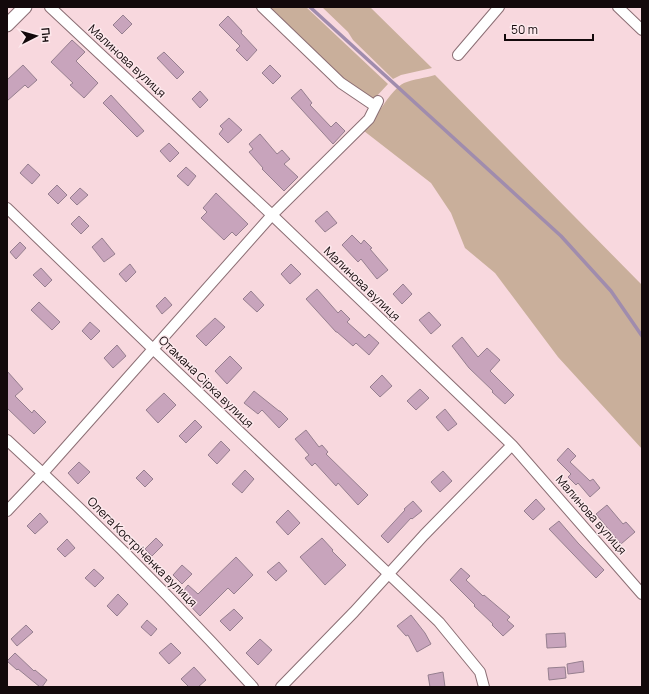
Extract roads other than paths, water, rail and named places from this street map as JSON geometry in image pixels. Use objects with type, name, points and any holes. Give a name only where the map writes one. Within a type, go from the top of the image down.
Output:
[{"type":"street","points":[[7,25],[25,7]]},
{"type":"street","name":"Малинова вулиця","points":[[50,7],[272,215],[512,445],[642,594]]},
{"type":"street","points":[[7,511],[43,473],[272,215],[369,119],[377,103],[341,83],[262,7]]},
{"type":"street","points":[[458,55],[498,7]]},
{"type":"street","points":[[618,7],[642,30]]},
{"type":"street","name":"Отамана Сірка вулиця","points":[[7,208],[439,622],[480,672],[484,687]]},
{"type":"street","name":"Олега Костріченка вулиця","points":[[7,440],[132,558],[211,640],[253,687]]},
{"type":"street","points":[[281,687],[354,612],[388,573],[512,445]]},
{"type":"waterway","points":[[310,7],[561,236],[611,291],[642,336]]}]
